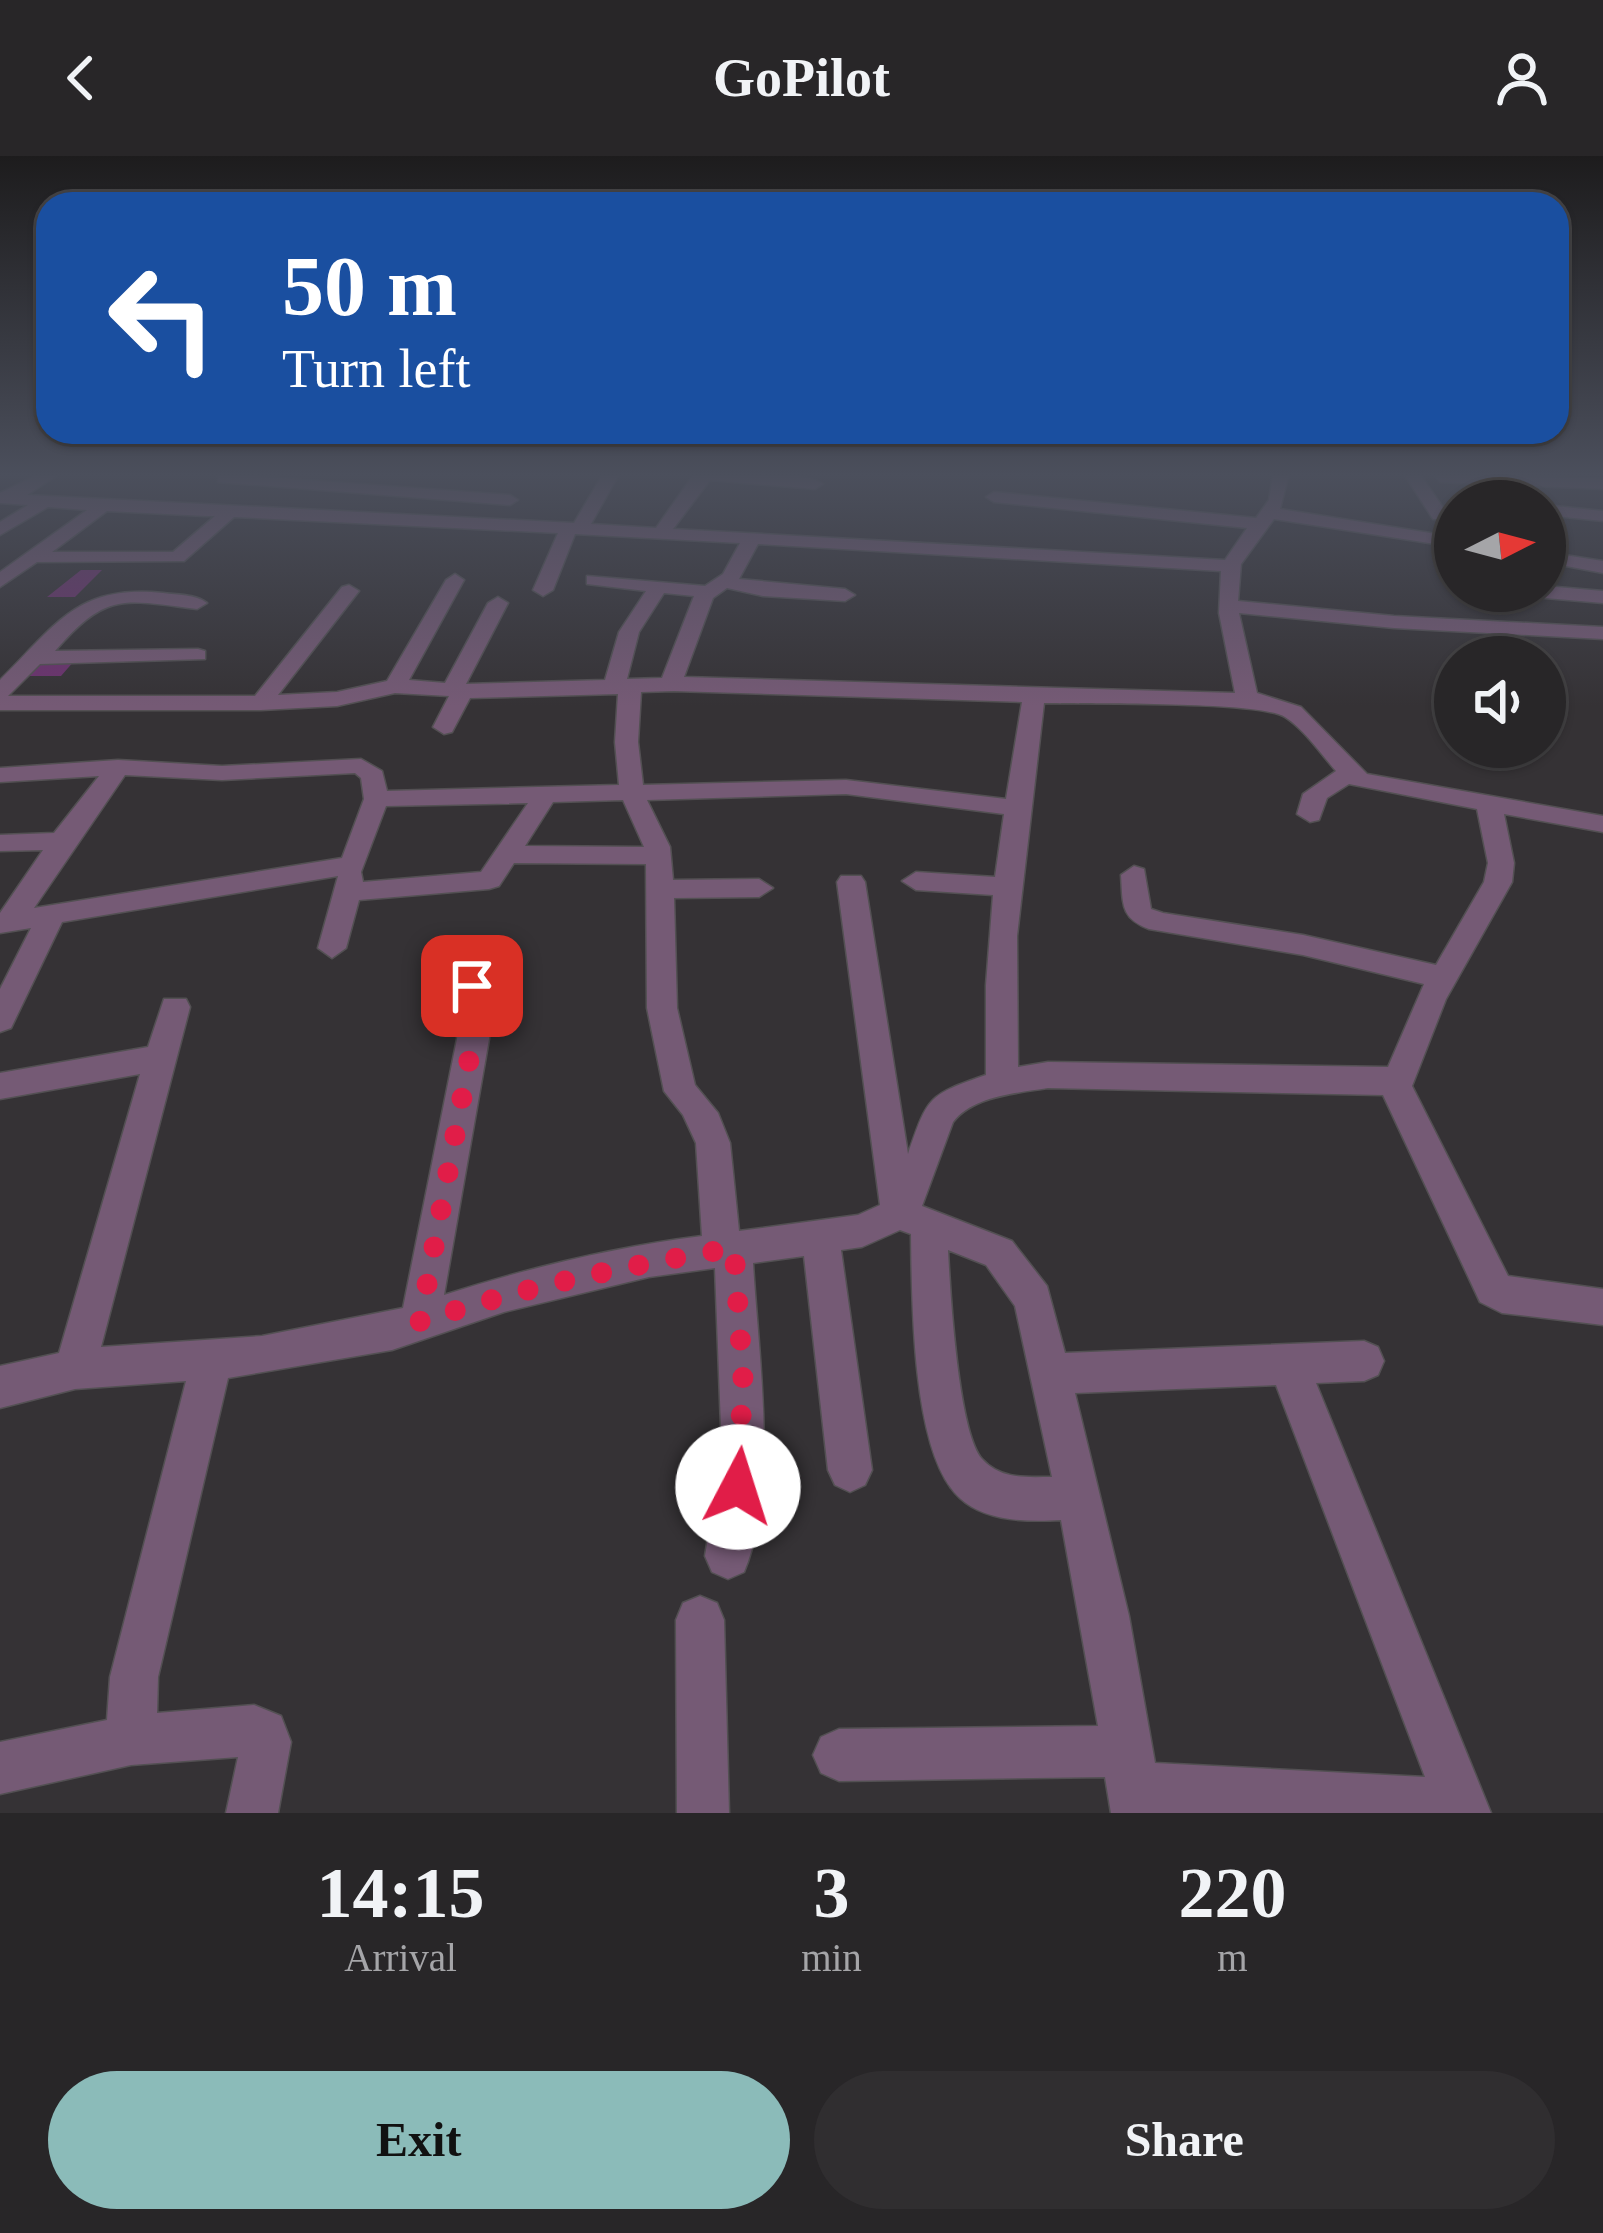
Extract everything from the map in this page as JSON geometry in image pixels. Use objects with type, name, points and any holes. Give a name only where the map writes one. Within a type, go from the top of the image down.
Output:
[{"type":"street","points":[[0,581],[39,551]]},
{"type":"street","points":[[31,557],[178,557],[185,551]]},
{"type":"street","points":[[543,590],[562,551]]},
{"type":"street","points":[[670,685],[715,587],[742,551]]},
{"type":"street","points":[[1167,551],[1230,566]]},
{"type":"street","points":[[1241,551],[1230,566],[1230,607],[1249,699]]},
{"type":"street","points":[[1566,561],[1603,567]]},
{"type":"street","points":[[395,686],[455,580]]},
{"type":"street","points":[[594,580],[845,595]]},
{"type":"street","points":[[658,587],[629,632],[622,689],[624,734],[632,789],[655,836],[659,856],[662,1008],[680,1091],[700,1106],[715,1144],[743,1453],[728,1556]]},
{"type":"street","points":[[261,703],[349,591]]},
{"type":"street","points":[[1566,594],[1603,597]]},
{"type":"street","points":[[0,692],[38,658],[80,609],[98,598],[196,603]]},
{"type":"street","points":[[444,727],[498,603]]},
{"type":"street","points":[[1230,607],[1603,633]]},
{"type":"street","points":[[38,658],[198,655]]},
{"type":"street","points":[[82,703],[118,657]]},
{"type":"street","points":[[0,703],[261,703],[338,699],[395,686],[622,689],[764,683],[1207,702],[1249,699],[1292,712],[1348,774],[1372,784],[1603,824]]},
{"type":"street","points":[[1003,1082],[999,1022],[1007,887],[1034,695]]},
{"type":"street","points":[[0,775],[118,767],[222,772],[361,766],[373,776],[376,799],[332,948]]},
{"type":"street","points":[[6,922],[118,767]]},
{"type":"street","points":[[1310,814],[1315,794],[1348,774]]},
{"type":"street","points":[[376,799],[846,787],[1018,808]]},
{"type":"street","points":[[6,922],[351,879],[472,885],[489,880],[546,794]]},
{"type":"street","points":[[914,1219],[915,1185],[938,1116],[950,1101],[1003,1082],[1048,1075],[1318,1083],[1400,1077],[1431,999],[1498,882],[1501,863],[1490,804]]},
{"type":"street","points":[[0,843],[62,841]]},
{"type":"street","points":[[507,854],[659,856]]},
{"type":"street","points":[[1134,875],[1138,914],[1159,922],[1285,942],[1445,978]]},
{"type":"street","points":[[916,881],[1007,887]]},
{"type":"street","points":[[851,882],[932,1315],[950,1438],[967,1475],[1009,1500],[1076,1498]]},
{"type":"street","points":[[661,889],[759,888]]},
{"type":"street","points":[[0,1020],[52,913]]},
{"type":"street","points":[[420,1322],[473,1039],[475,1008],[465,972]]},
{"type":"street","points":[[75,1369],[176,1007]]},
{"type":"street","points":[[0,1086],[164,1057]]},
{"type":"street","points":[[1392,1079],[1494,1288],[1502,1295],[1603,1307]]},
{"type":"street","points":[[0,1387],[75,1369],[262,1356],[420,1322],[504,1294],[649,1260],[862,1231],[914,1219],[999,1253],[1033,1299],[1106,1616],[1132,1784]]},
{"type":"street","points":[[820,1237],[850,1470]]},
{"type":"street","points":[[130,1740],[134,1677],[212,1360]]},
{"type":"street","points":[[1053,1374],[1364,1361]]},
{"type":"street","points":[[839,1755],[1132,1784],[1464,1809],[1288,1364]]},
{"type":"street","points":[[700,1620],[703,1813]]},
{"type":"street","points":[[0,1768],[130,1740],[254,1730],[266,1742],[252,1813]]},
{"type":"building","points":[[81,570],[102,570],[75,597],[47,597]]},
{"type":"building","points":[[41,660],[75,660],[61,676],[26,676]]},
{"type":"route","points":[[472,986],[473,1039],[420,1322],[540,1285],[649,1260],[734,1248],[743,1376],[738,1487]]}]
